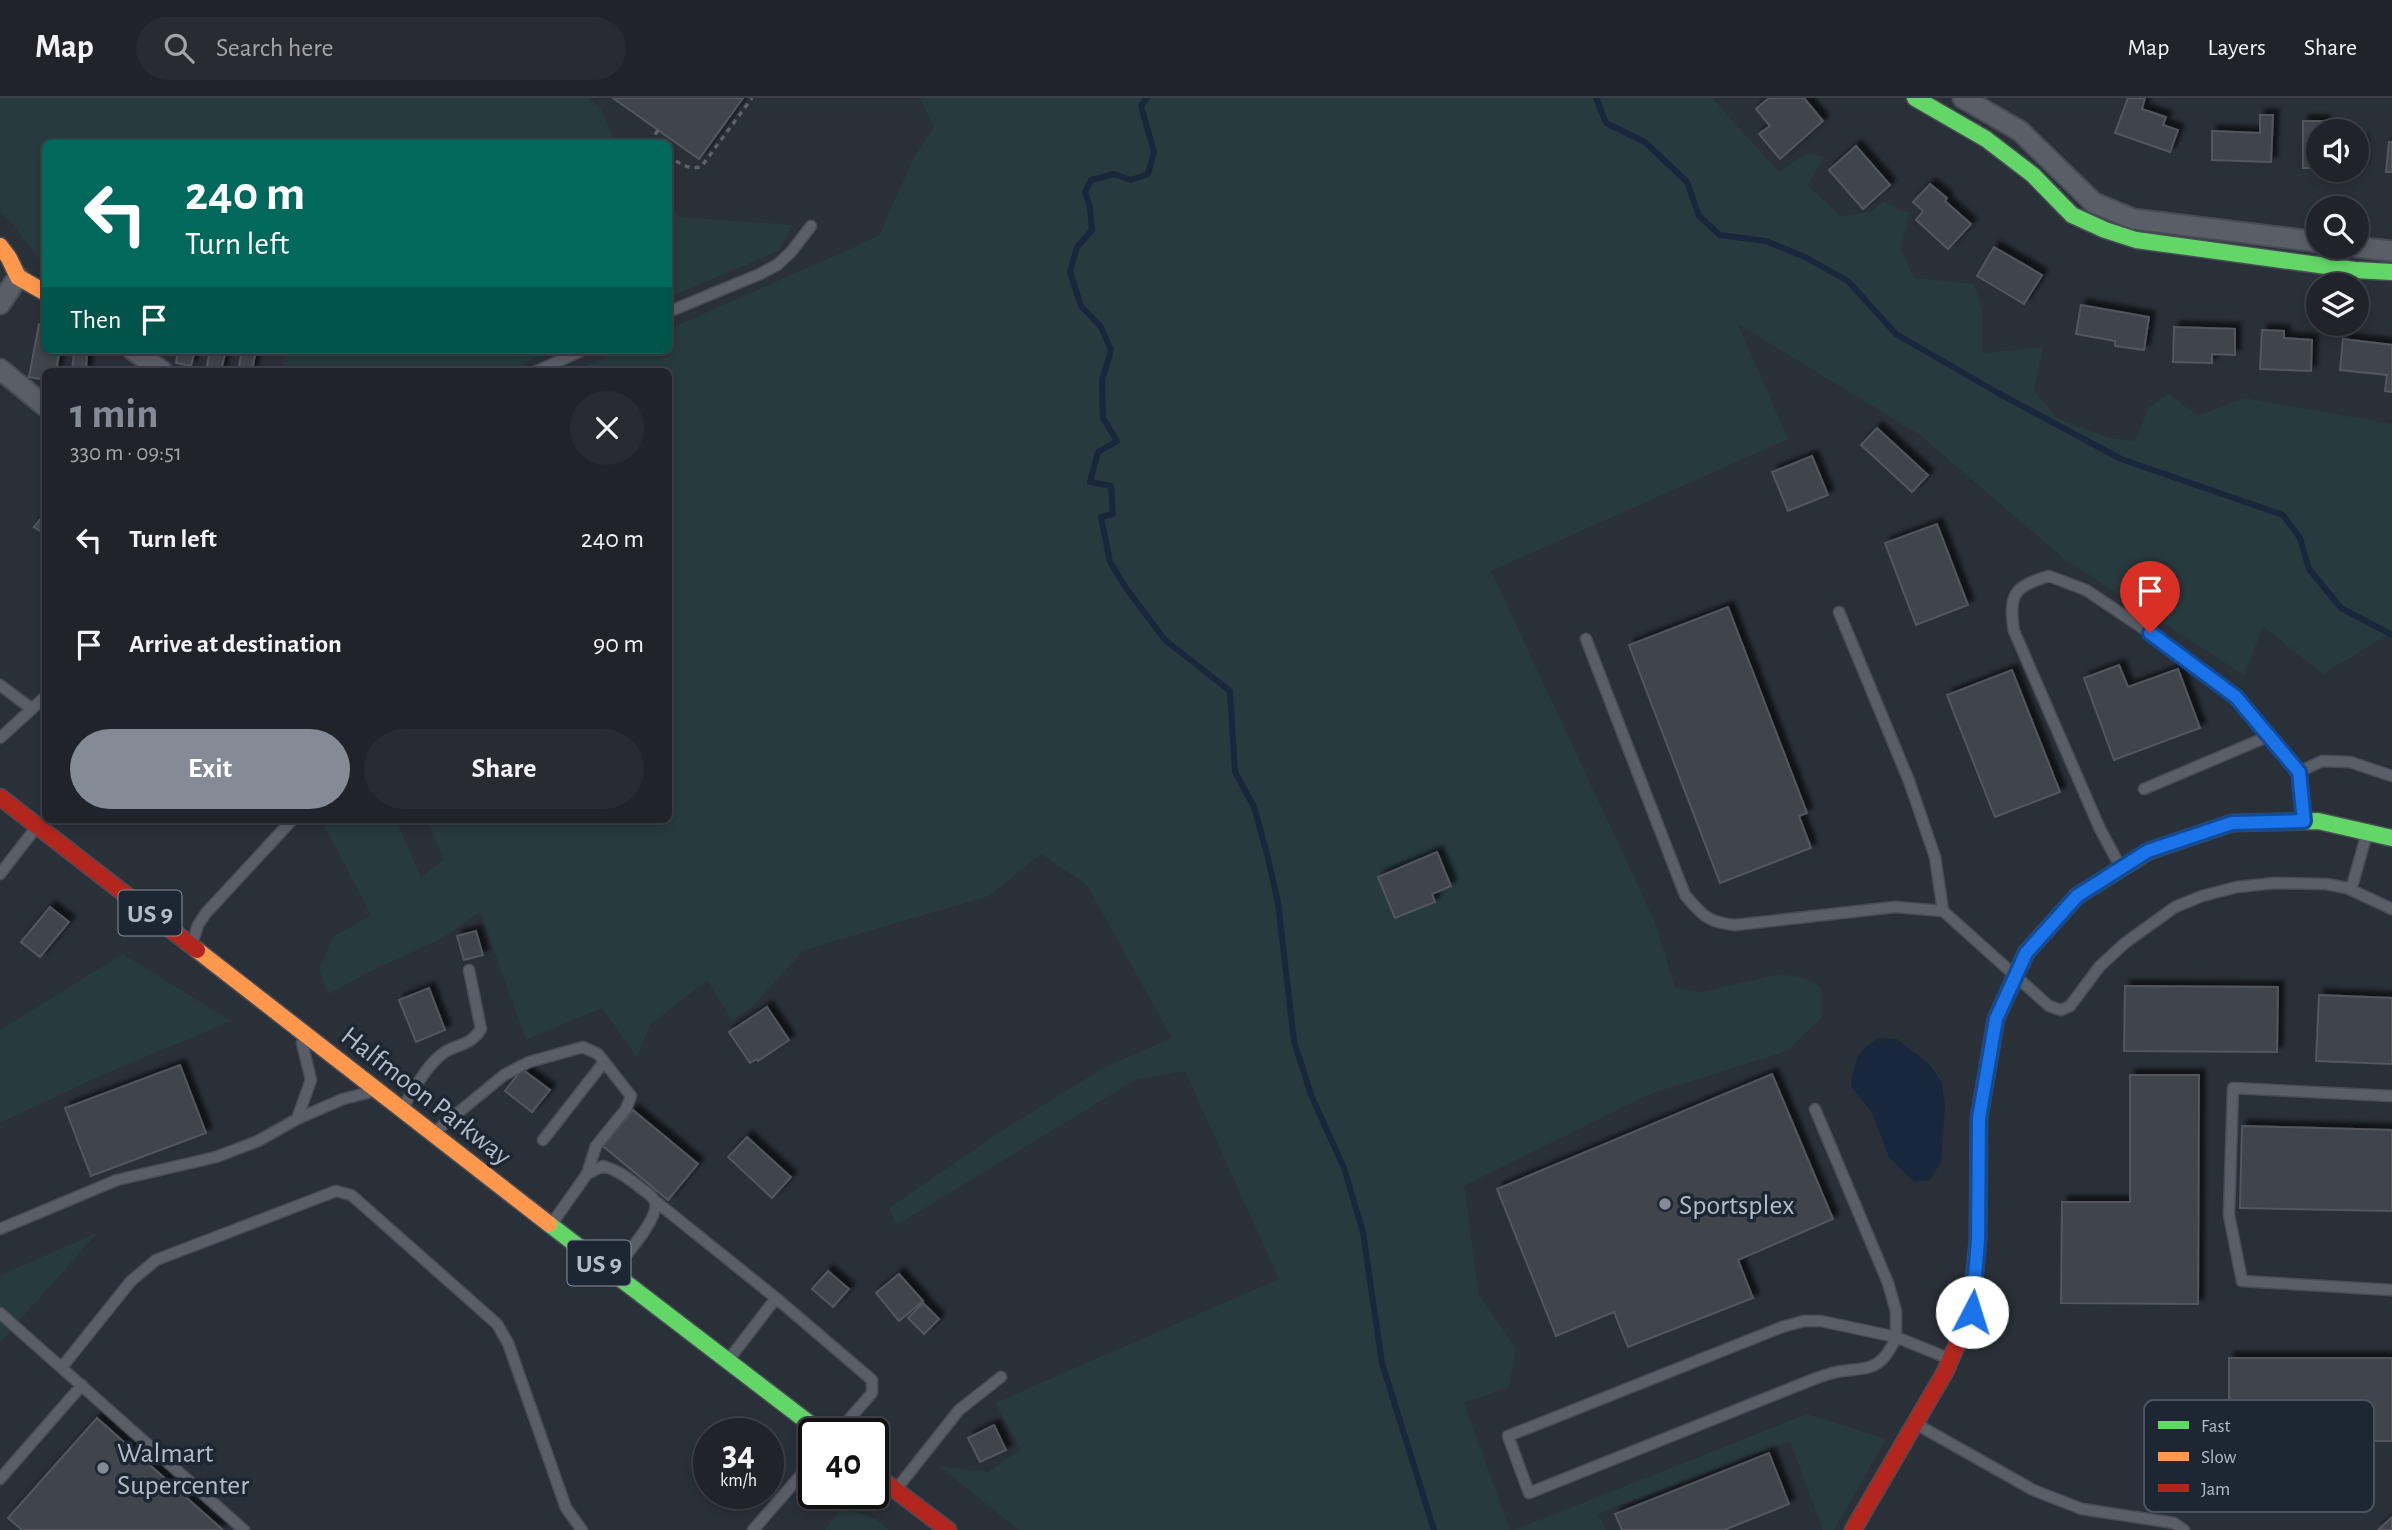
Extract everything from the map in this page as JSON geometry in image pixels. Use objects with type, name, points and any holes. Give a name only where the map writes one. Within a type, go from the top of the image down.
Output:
[{"type":"street","points":[[1963,98],[2020,131],[2094,203],[2133,219],[2306,240]]},
{"type":"street","points":[[1924,100],[1996,146],[2033,175],[2072,215],[2105,230],[2136,240],[2386,272],[2387,251],[2369,249]]},
{"type":"street","points":[[2105,230],[2111,208]]},
{"type":"street","points":[[0,246],[18,277],[42,290]]},
{"type":"street","points":[[0,304],[18,277]]},
{"type":"street","points":[[139,354],[158,368]]},
{"type":"street","points":[[0,369],[42,404]]},
{"type":"street","name":"Halfmoon Parkway","points":[[0,797],[611,1273],[802,1418]]},
{"type":"street","points":[[1853,1530],[1951,1359],[1972,1312],[1978,1240],[1979,1118],[1996,1019],[2026,953],[2077,896],[2148,851],[2232,823],[2318,821],[2392,838]]},
{"type":"street","points":[[889,1485],[948,1530]]},
{"type":"lane","points":[[672,310],[777,265],[792,252],[811,226]]},
{"type":"lane","points":[[544,368],[574,354]]},
{"type":"lane","points":[[2121,869],[2100,829],[2014,631],[2011,610],[2013,597],[2021,586],[2049,576],[2086,590],[2150,633],[2236,697],[2299,772],[2304,821]]},
{"type":"lane","points":[[1839,612],[1909,781],[1935,857],[1943,911]]},
{"type":"lane","points":[[1586,639],[1685,895],[1702,915],[1717,924],[1735,925],[1895,907],[1943,911],[2049,1006],[2061,1010],[2070,1006],[2101,966],[2125,943],[2175,907],[2193,900],[2237,887],[2274,883],[2326,884],[2351,890],[2392,909]]},
{"type":"lane","points":[[0,685],[32,709]]},
{"type":"lane","points":[[0,738],[42,700]]},
{"type":"lane","points":[[2144,789],[2269,736]]},
{"type":"lane","points":[[2299,772],[2322,761],[2350,762],[2392,776]]},
{"type":"lane","points":[[191,945],[198,925],[206,913],[289,823]]},
{"type":"lane","points":[[0,873],[38,826]]},
{"type":"lane","points":[[2351,890],[2367,832]]},
{"type":"lane","points":[[401,1108],[431,1066],[446,1052],[474,1040],[481,1029],[469,970]]},
{"type":"lane","points":[[297,1119],[311,1080],[299,1029]]},
{"type":"lane","points":[[434,1133],[504,1075],[529,1062],[583,1047],[598,1054],[631,1096],[626,1109],[596,1146],[587,1174],[551,1226]]},
{"type":"lane","points":[[543,1140],[604,1062]]},
{"type":"lane","points":[[2392,1096],[2234,1088],[2229,1214],[2242,1281],[2392,1290]]},
{"type":"lane","points":[[0,1229],[117,1180],[216,1157],[343,1099],[379,1090]]},
{"type":"lane","points":[[1815,1109],[1888,1283],[1896,1311],[1896,1338],[1885,1359],[1864,1370],[1839,1371],[1814,1379],[1529,1493],[1507,1436],[1782,1327],[1804,1321],[1821,1321],[1896,1338],[1951,1359]]},
{"type":"lane","points":[[587,1174],[603,1166],[617,1170],[776,1298],[872,1380],[872,1393],[850,1418]]},
{"type":"lane","points":[[62,1367],[131,1280],[156,1260],[336,1191],[343,1192],[357,1200],[497,1324],[508,1343],[566,1508],[582,1530]]},
{"type":"lane","points":[[611,1273],[654,1216],[654,1200]]},
{"type":"lane","points":[[728,1361],[776,1298]]},
{"type":"lane","points":[[0,1312],[244,1530]]},
{"type":"lane","points":[[896,1490],[959,1410],[1001,1377]]},
{"type":"lane","points":[[0,1479],[82,1385]]},
{"type":"lane","points":[[1915,1423],[2033,1490],[2082,1509],[2174,1523],[2184,1530]]},
{"type":"lane","points":[[753,1530],[798,1478]]},
{"type":"path","points":[[672,158],[683,166],[693,169],[701,167],[752,98]]},
{"type":"path","points":[[653,140],[658,130]]},
{"type":"green space","points":[[0,98],[589,98],[602,110],[614,140],[42,140],[42,264],[12,223],[0,212]]},
{"type":"green space","points":[[920,98],[1712,98],[1779,172],[1806,154],[1825,157],[1807,185],[1841,216],[1871,212],[1883,202],[1909,213],[1901,249],[1914,278],[1974,284],[1982,311],[1982,353],[2043,347],[2034,391],[2057,418],[2109,438],[2135,441],[2149,407],[2169,394],[2198,416],[2244,398],[2392,424],[2392,635],[2389,634],[2323,674],[2263,626],[2244,675],[2063,558],[1920,435],[1738,324],[1788,439],[1491,571],[1654,920],[1675,987],[1702,992],[1779,974],[1805,978],[1821,988],[1822,1017],[1787,1051],[1650,1094],[1464,1186],[1479,1296],[1516,1348],[1509,1387],[1464,1403],[1510,1530],[1019,1530],[939,1466],[988,1472],[1021,1449],[995,1403],[1279,1279],[1185,1071],[1137,1079],[897,1225],[889,1208],[1009,1126],[1105,1067],[1172,1038],[1087,885],[1041,854],[989,896],[804,950],[752,1007],[732,1020],[707,980],[650,1025],[637,1057],[602,1008],[526,1040],[480,912],[439,940],[328,994],[319,969],[333,937],[371,915],[323,823],[397,823],[421,877],[444,859],[429,823],[672,823],[672,368],[581,368],[612,354],[672,354],[672,328],[879,236],[913,159],[934,127]]},
{"type":"green space","points":[[672,209],[679,217],[793,225],[778,251],[672,296]]},
{"type":"green space","points":[[284,354],[541,354],[519,368],[280,368]]},
{"type":"green space","points":[[123,954],[231,1021],[91,1080],[0,1123],[0,1030]]},
{"type":"green space","points":[[97,1233],[0,1343],[0,1275]]},
{"type":"green space","points":[[1807,1414],[1886,1439],[1834,1530],[1823,1530],[1790,1441],[1598,1514],[1606,1530],[1514,1530]]},
{"type":"green space","points":[[840,1509],[844,1509],[876,1519],[889,1530],[825,1530]]},
{"type":"water","points":[[1878,1038],[1897,1039],[1930,1065],[1942,1083],[1945,1105],[1941,1162],[1930,1180],[1914,1182],[1889,1157],[1872,1112],[1851,1087],[1857,1058]]},
{"type":"building","points":[[613,98],[743,98],[699,159]]},
{"type":"building","points":[[1769,98],[1804,98],[1823,121],[1780,159],[1759,134],[1770,126],[1756,109]]},
{"type":"building","points":[[2128,98],[2145,98],[2142,109],[2166,117],[2163,125],[2178,130],[2170,152],[2115,133]]},
{"type":"building","points":[[2260,115],[2273,115],[2271,162],[2212,160],[2212,131],[2260,133]]},
{"type":"building","points":[[2303,121],[2306,121],[2306,168],[2303,168]]},
{"type":"building","points":[[2389,142],[2392,142],[2392,172],[2386,172]]},
{"type":"building","points":[[1856,146],[1890,185],[1863,209],[1829,170]]},
{"type":"building","points":[[1930,184],[1971,224],[1948,249],[1916,220],[1923,211],[1913,202]]},
{"type":"building","points":[[1994,247],[2042,275],[2024,304],[1977,276]]},
{"type":"building","points":[[2081,305],[2149,317],[2144,350],[2115,346],[2115,341],[2076,334]]},
{"type":"building","points":[[39,324],[42,324],[42,354],[59,354],[57,368],[42,368],[42,379],[29,377]]},
{"type":"building","points":[[2174,327],[2235,329],[2235,355],[2212,354],[2212,363],[2173,362]]},
{"type":"building","points":[[2262,330],[2284,331],[2284,338],[2312,340],[2311,371],[2260,369]]},
{"type":"building","points":[[2343,339],[2392,345],[2392,392],[2385,391],[2387,375],[2340,370]]},
{"type":"building","points":[[74,354],[87,354],[86,368],[72,368]]},
{"type":"building","points":[[177,354],[194,354],[191,366],[176,363]]},
{"type":"building","points":[[209,354],[225,354],[222,368],[207,368]]},
{"type":"building","points":[[241,354],[255,354],[253,368],[239,368]]},
{"type":"building","points":[[1877,428],[1928,475],[1912,492],[1861,445]]},
{"type":"building","points":[[1812,456],[1828,495],[1788,511],[1772,472]]},
{"type":"building","points":[[42,517],[42,532],[34,527]]},
{"type":"building","points":[[1937,524],[1968,605],[1916,625],[1885,543]]},
{"type":"building","points":[[1728,607],[1807,813],[1799,816],[1811,848],[1720,883],[1629,645]]},
{"type":"building","points":[[2119,665],[2128,687],[2178,669],[2200,728],[2114,760],[2084,678]]},
{"type":"building","points":[[2012,670],[2060,792],[1995,817],[1947,695]]},
{"type":"building","points":[[1437,852],[1451,886],[1432,894],[1435,902],[1395,918],[1378,877]]},
{"type":"building","points":[[50,907],[69,922],[40,957],[21,942]]},
{"type":"building","points":[[476,931],[483,955],[464,960],[457,936]]},
{"type":"building","points":[[2125,986],[2278,987],[2277,1052],[2124,1051]]},
{"type":"building","points":[[429,988],[445,1030],[416,1042],[399,1000]]},
{"type":"building","points":[[2319,995],[2392,998],[2392,1064],[2316,1061]]},
{"type":"building","points":[[767,1007],[789,1040],[758,1061],[757,1059],[750,1063],[729,1032]]},
{"type":"building","points":[[180,1065],[206,1133],[91,1176],[65,1108]]},
{"type":"building","points":[[522,1069],[550,1090],[532,1112],[505,1091]]},
{"type":"building","name":"Sportsplex","points":[[1772,1074],[1833,1219],[1738,1260],[1753,1298],[1628,1347],[1614,1312],[1556,1336],[1497,1189]]},
{"type":"building","points":[[2130,1075],[2199,1075],[2198,1304],[2061,1303],[2062,1202],[2130,1202]]},
{"type":"building","points":[[633,1110],[698,1164],[668,1200],[603,1146]]},
{"type":"building","points":[[2242,1126],[2392,1130],[2392,1211],[2240,1208]]},
{"type":"building","points":[[747,1137],[791,1177],[772,1198],[728,1157]]},
{"type":"building","points":[[828,1271],[849,1289],[833,1307],[812,1289]]},
{"type":"building","points":[[899,1274],[923,1301],[899,1321],[876,1293]]},
{"type":"building","points":[[923,1303],[939,1319],[924,1334],[908,1318]]},
{"type":"building","points":[[2229,1358],[2392,1358],[2392,1441],[2374,1441],[2374,1400],[2229,1400]]},
{"type":"building","name":"Walmart Supercenter","points":[[97,1418],[223,1530],[22,1530],[8,1518]]},
{"type":"building","points":[[994,1425],[1006,1450],[980,1462],[968,1438]]},
{"type":"building","points":[[1769,1453],[1789,1504],[1724,1530],[1622,1530],[1615,1514]]},
{"type":"building","points":[[2392,1517],[2392,1530],[2378,1530]]},
{"type":"waterway","points":[[1147,98],[1141,106],[1154,152],[1148,174],[1131,180],[1114,174],[1091,180],[1085,192],[1090,207],[1092,230],[1077,247],[1070,272],[1081,306],[1101,327],[1111,350],[1102,381],[1103,418],[1117,441],[1098,452],[1090,482],[1111,486],[1113,514],[1101,517],[1110,562],[1126,588],[1165,640],[1230,691],[1235,772],[1254,807],[1278,903],[1294,1041],[1311,1095],[1344,1168],[1363,1232],[1382,1363],[1434,1530]]},
{"type":"waterway","points":[[1596,98],[1606,123],[1645,142],[1687,182],[1699,216],[1720,235],[1766,241],[1805,257],[1848,281],[1896,334],[2121,459],[2283,515],[2300,538],[2309,569],[2341,608],[2392,635]]},
{"type":"traffic: fast","points":[[1915,98],[1986,139],[2033,175],[2072,215],[2105,230],[2136,240],[2355,270],[2392,272]]},
{"type":"traffic: fast","points":[[1973,1290],[1978,1240],[1979,1118],[1996,1019],[2026,953],[2077,896],[2149,851],[2232,823],[2318,821],[2392,838]]},
{"type":"traffic: fast","points":[[549,1224],[802,1418]]},
{"type":"traffic: slow","points":[[0,246],[18,277],[42,291]]},
{"type":"traffic: slow","points":[[197,950],[549,1224]]},
{"type":"traffic: jam","points":[[0,797],[197,950]]},
{"type":"traffic: jam","points":[[1853,1530],[1945,1372],[1971,1312],[1973,1290]]},
{"type":"traffic: jam","points":[[889,1485],[948,1530]]},
{"type":"place","name":"Sportsplex","points":[[1665,1204]]},
{"type":"place","name":"Walmart Supercenter","points":[[103,1468]]},
{"type":"route","points":[[1972,1312],[1978,1240],[1979,1118],[1996,1019],[2026,953],[2077,896],[2148,851],[2232,823],[2304,821],[2299,772],[2236,697],[2150,633]]}]
